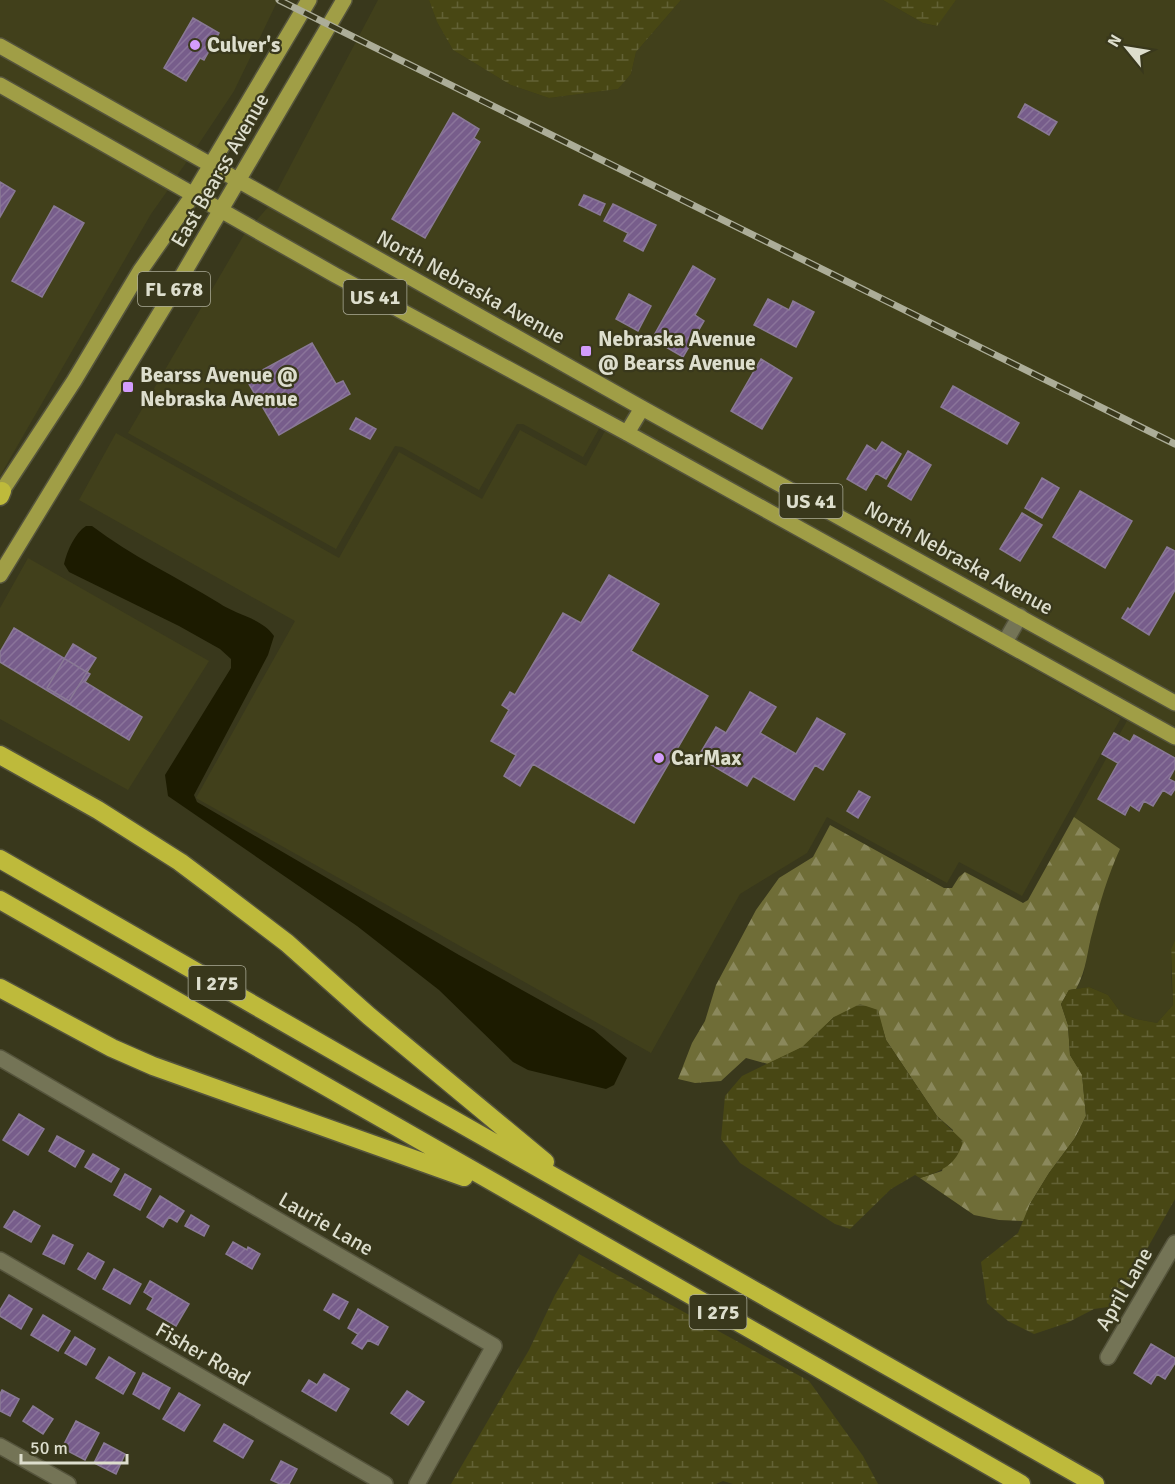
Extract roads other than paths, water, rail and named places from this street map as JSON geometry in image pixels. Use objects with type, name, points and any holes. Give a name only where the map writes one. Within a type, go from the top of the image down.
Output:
[{"type":"highway","points":[[0,755],[106,815],[180,862],[287,943],[369,1016],[583,1192]]},
{"type":"highway","name":"I 275","points":[[0,859],[1095,1484]]},
{"type":"highway","name":"I 275","points":[[0,900],[1021,1484]]},
{"type":"highway","points":[[0,988],[61,1022],[142,1061],[514,1196]]},
{"type":"main road","name":"East Bearss Avenue","points":[[1,494],[74,381],[140,272],[193,195],[309,0]]},
{"type":"main road","name":"East Bearss Avenue","points":[[0,575],[221,212],[344,0]]},
{"type":"main road","name":"North Nebraska Avenue","points":[[0,46],[642,408],[1175,703]]},
{"type":"main road","name":"US 41","points":[[0,85],[221,212],[1175,737]]},
{"type":"main road","points":[[627,434],[642,408]]},
{"type":"street","points":[[1005,642],[1020,616]]},
{"type":"street","name":"Laurie Lane","points":[[0,1058],[494,1346],[417,1484]]},
{"type":"street","name":"April Lane","points":[[1108,1357],[1175,1243]]},
{"type":"street","name":"Fisher Road","points":[[0,1260],[385,1484]]},
{"type":"street","points":[[0,1446],[68,1484]]},
{"type":"railway","points":[[279,0],[1175,444]]},
{"type":"place","name":"Culver's","points":[[195,45]]},
{"type":"place","name":"Nebraska Avenue @ Bearss Avenue","points":[[586,351]]},
{"type":"place","name":"Bearss Avenue @ Nebraska Avenue","points":[[128,387]]},
{"type":"place","name":"CarMax","points":[[659,758]]}]
